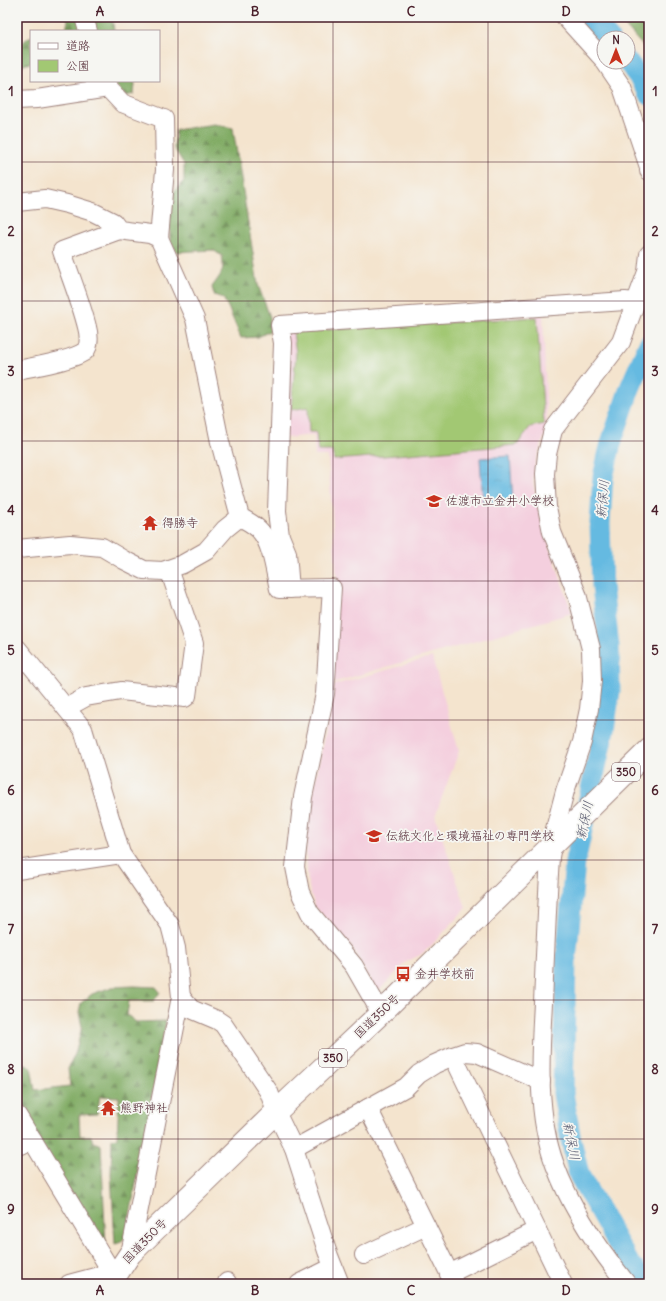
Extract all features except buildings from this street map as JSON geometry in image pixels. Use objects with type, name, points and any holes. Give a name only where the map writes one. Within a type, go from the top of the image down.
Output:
[{"type":"highway","name":"国道350号","points":[[110,1284],[130,1254],[276,1112],[381,1013],[649,750]]},
{"type":"street","points":[[84,17],[88,30]]},
{"type":"street","points":[[565,17],[596,51]]},
{"type":"street","points":[[611,70],[622,86],[649,171]]},
{"type":"street","points":[[17,100],[37,99],[106,85],[122,103],[164,119],[165,170],[159,238],[195,319],[220,442],[240,518],[253,525],[260,531],[268,544],[279,589],[332,588],[325,694],[303,797],[295,867],[300,892],[310,913],[354,966],[381,1013]]},
{"type":"street","points":[[17,202],[45,199],[66,204],[93,212],[113,222],[119,230]]},
{"type":"street","points":[[17,370],[53,362],[80,354],[86,350],[88,344],[88,329],[62,251],[119,230],[150,234],[159,238]]},
{"type":"street","points":[[627,1284],[599,1249],[579,1216],[555,1165],[545,1130],[541,1081],[541,1039],[546,934],[556,840],[565,791],[582,742],[589,709],[592,681],[591,649],[577,594],[552,532],[547,507],[545,474],[547,454],[553,430],[621,342],[647,272],[649,254]]},
{"type":"street","points":[[290,589],[287,553],[280,536],[277,511],[283,343],[280,325],[626,301],[636,302]]},
{"type":"street","points":[[17,549],[70,544],[102,547],[144,570],[163,571],[183,564],[206,551],[225,529],[240,518]]},
{"type":"street","points":[[66,708],[86,696],[121,691],[185,698],[187,696],[194,643],[169,569]]},
{"type":"street","points":[[17,648],[83,729],[121,854],[170,925],[177,952],[181,997],[130,1254]]},
{"type":"street","points":[[17,870],[121,854]]},
{"type":"street","points":[[181,997],[191,1009],[217,1020],[227,1029],[269,1092],[276,1112],[294,1149],[333,1268],[340,1284]]},
{"type":"street","points":[[294,1149],[406,1087],[419,1074],[436,1064],[465,1052],[478,1053],[541,1081]]},
{"type":"street","points":[[453,1056],[563,1284]]},
{"type":"street","points":[[368,1108],[426,1226],[449,1280],[538,1230]]},
{"type":"street","points":[[17,1115],[25,1143],[108,1266],[110,1284]]},
{"type":"street","points":[[364,1255],[426,1226]]},
{"type":"street","points":[[299,1284],[333,1268]]},
{"type":"street","points":[[68,1284],[103,1275],[110,1284]]},
{"type":"shaded area","name":"佐渡市立金井小学校","points":[[543,315],[547,429],[535,463],[533,483],[541,519],[572,613],[332,683],[337,582],[328,456],[315,456],[314,435],[285,438],[287,329]]},
{"type":"shaded area","name":"伝統文化と環境福祉の専門学校","points":[[432,657],[459,751],[435,816],[466,908],[429,948],[420,955],[406,962],[377,993],[352,947],[315,907],[308,884],[306,853],[308,820],[334,685]]},
{"type":"green space","points":[[67,17],[78,17],[82,30],[60,30],[66,29],[68,21]]},
{"type":"green space","points":[[90,17],[112,17],[114,30],[94,30]]},
{"type":"green space","points":[[617,17],[649,17],[649,57],[636,38],[636,30],[629,30]]},
{"type":"green space","points":[[30,37],[30,63],[19,66],[17,61],[17,53],[25,41]]},
{"type":"green space","points":[[113,82],[134,82],[134,94],[125,96]]},
{"type":"green space","points":[[214,124],[233,128],[258,285],[270,317],[270,331],[258,337],[241,338],[223,298],[214,295],[212,287],[222,273],[223,269],[222,256],[213,250],[177,252],[170,242],[170,196],[184,181],[184,164],[174,148],[176,130]]},
{"type":"green space","points":[[537,317],[544,424],[530,427],[517,445],[334,460],[332,451],[318,451],[316,432],[309,432],[308,407],[291,410],[296,353],[293,332]]},
{"type":"green space","points":[[112,987],[156,987],[160,992],[154,1001],[129,1001],[127,1015],[136,1022],[166,1021],[126,1237],[119,1243],[115,1244],[111,1174],[112,1139],[117,1138],[119,1097],[100,1096],[97,1114],[79,1115],[80,1136],[91,1136],[93,1142],[101,1145],[106,1247],[100,1242],[17,1103],[17,1062],[31,1067],[35,1090],[70,1086],[68,1069],[75,1054],[82,1027],[79,1012],[81,1003],[92,994]]},
{"type":"water","points":[[510,456],[513,501],[483,503],[480,458]]},
{"type":"waterway","name":"新保川","points":[[589,17],[601,30]]},
{"type":"waterway","name":"新保川","points":[[634,70],[649,95]]},
{"type":"waterway","name":"新保川","points":[[646,1284],[629,1263],[579,1175],[563,1093],[566,961],[575,862],[604,730],[610,691],[609,646],[602,586],[600,523],[603,477],[611,443],[630,388],[649,344]]},
{"type":"place","name":"佐渡市立金井小学校","points":[[434,501]]},
{"type":"place","name":"得勝寺","points":[[150,523]]},
{"type":"place","name":"伝統文化と環境福祉の専門学校","points":[[374,836]]},
{"type":"place","name":"金井学校前","points":[[403,974]]},
{"type":"place","name":"熊野神社","points":[[108,1108]]}]
